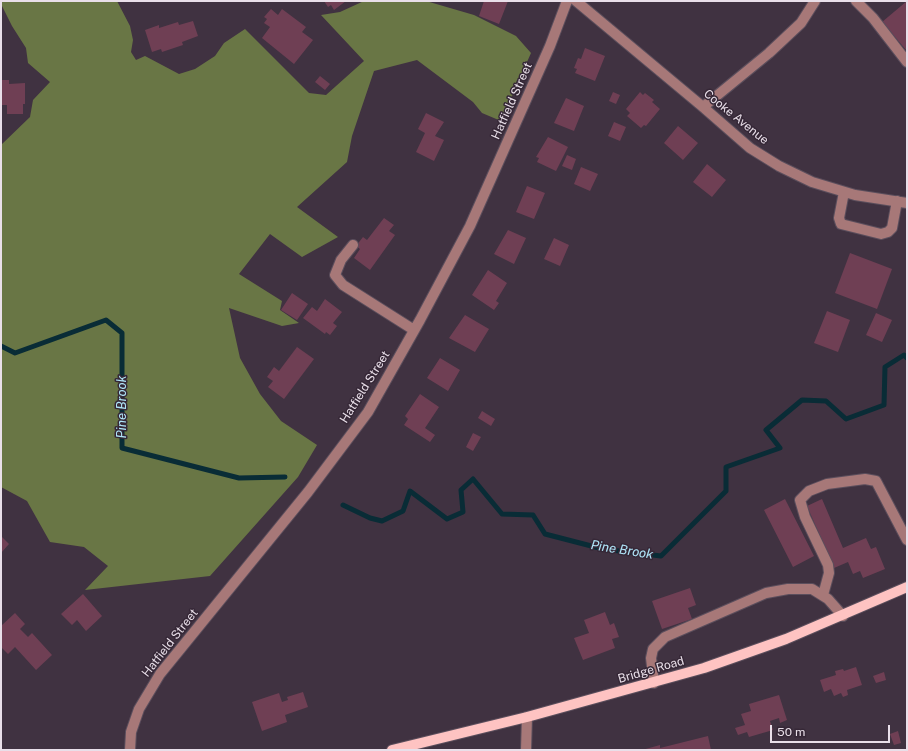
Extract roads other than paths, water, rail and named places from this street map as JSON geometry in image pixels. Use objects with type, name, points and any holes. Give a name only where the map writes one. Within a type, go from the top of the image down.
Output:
[{"type":"main road","name":"Bridge Road","points":[[392,750],[527,717],[704,668],[786,640],[907,587]]},
{"type":"street","name":"Hatfield Street","points":[[130,750],[131,732],[139,709],[160,674],[308,492],[364,418],[414,330],[473,219],[550,46],[567,1]]},
{"type":"street","name":"Cooke Avenue","points":[[576,1],[750,148],[761,155],[812,182],[844,192],[902,202]]},
{"type":"street","points":[[703,107],[801,23],[815,1]]},
{"type":"street","points":[[856,1],[873,18],[907,62]]},
{"type":"street","points":[[844,192],[839,218],[841,224],[881,234],[888,232],[892,228],[902,202]]},
{"type":"street","points":[[353,245],[341,260],[335,275],[343,285],[414,330]]},
{"type":"street","points":[[823,595],[829,573],[828,565],[805,517],[800,500],[809,491],[828,484],[865,479],[876,481],[907,540]]},
{"type":"street","points":[[654,683],[651,658],[653,649],[665,637],[778,590],[812,589],[823,595],[843,616]]},
{"type":"street","points":[[526,750],[527,717]]},
{"type":"waterway","name":"Pine Brook","points":[[1,346],[15,353],[106,320],[122,333],[122,448],[239,478],[285,477]]},
{"type":"waterway","name":"Pine Brook","points":[[343,505],[370,518],[382,521],[403,511],[410,491],[447,519],[463,512],[461,490],[473,479],[502,514],[533,515],[545,534],[603,549],[661,556],[726,491],[726,467],[780,448],[766,430],[802,400],[826,401],[846,419],[884,405],[885,367],[904,355],[907,358]]}]
